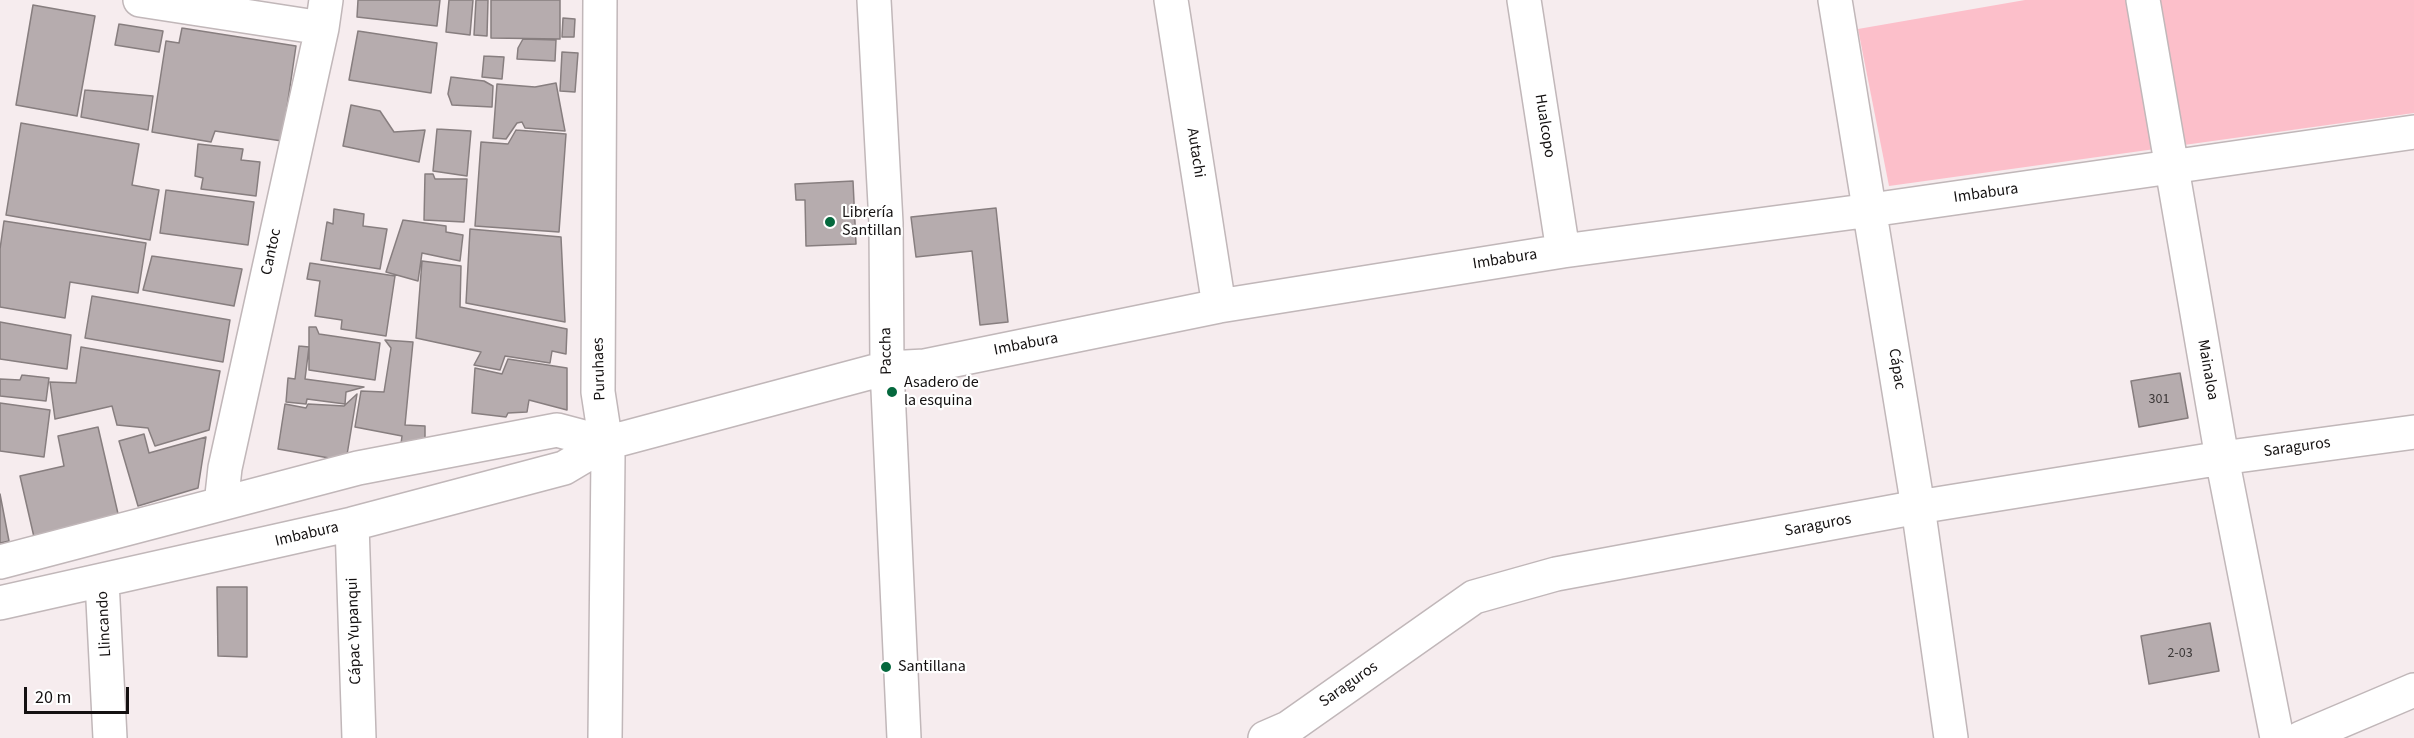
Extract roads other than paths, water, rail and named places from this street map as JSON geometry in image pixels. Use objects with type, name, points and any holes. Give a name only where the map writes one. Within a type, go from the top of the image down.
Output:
[{"type":"street","points":[[140,0],[324,14]]},
{"type":"street","name":"Puruhaes","points":[[600,0],[598,392],[608,457],[605,738]]},
{"type":"street","name":"Paccha","points":[[874,0],[886,223],[887,368],[904,738]]},
{"type":"street","name":"Autachi","points":[[1171,0],[1219,306]]},
{"type":"street","name":"Hualcopo","points":[[1524,0],[1563,251]]},
{"type":"street","name":"Cápac","points":[[1835,0],[1918,507],[1951,738]]},
{"type":"street","name":"Mainaloa","points":[[2143,0],[2170,168],[2222,458],[2277,738]]},
{"type":"street","name":"Cantoc","points":[[221,504],[225,468],[324,14]]},
{"type":"street","name":"Imbabura","points":[[0,603],[352,524],[564,468],[606,443],[887,368],[925,366],[1219,306],[1563,251],[1871,210],[2414,132]]},
{"type":"street","name":"Imbabura","points":[[0,562],[358,468],[557,430],[606,443]]},
{"type":"street","name":"Saraguros","points":[[1265,738],[1288,728],[1474,597],[1556,574],[1918,507],[2222,458],[2414,432]]},
{"type":"street","name":"Cápac Yupanqui","points":[[352,524],[359,738]]},
{"type":"street","name":"Llincando","points":[[102,581],[110,738]]},
{"type":"street","points":[[2301,738],[2414,690]]},
{"type":"place","name":"Librería Santillan","points":[[830,222]]},
{"type":"place","name":"Asadero de la esquina","points":[[892,392]]},
{"type":"place","name":"Santillana","points":[[886,667]]}]
